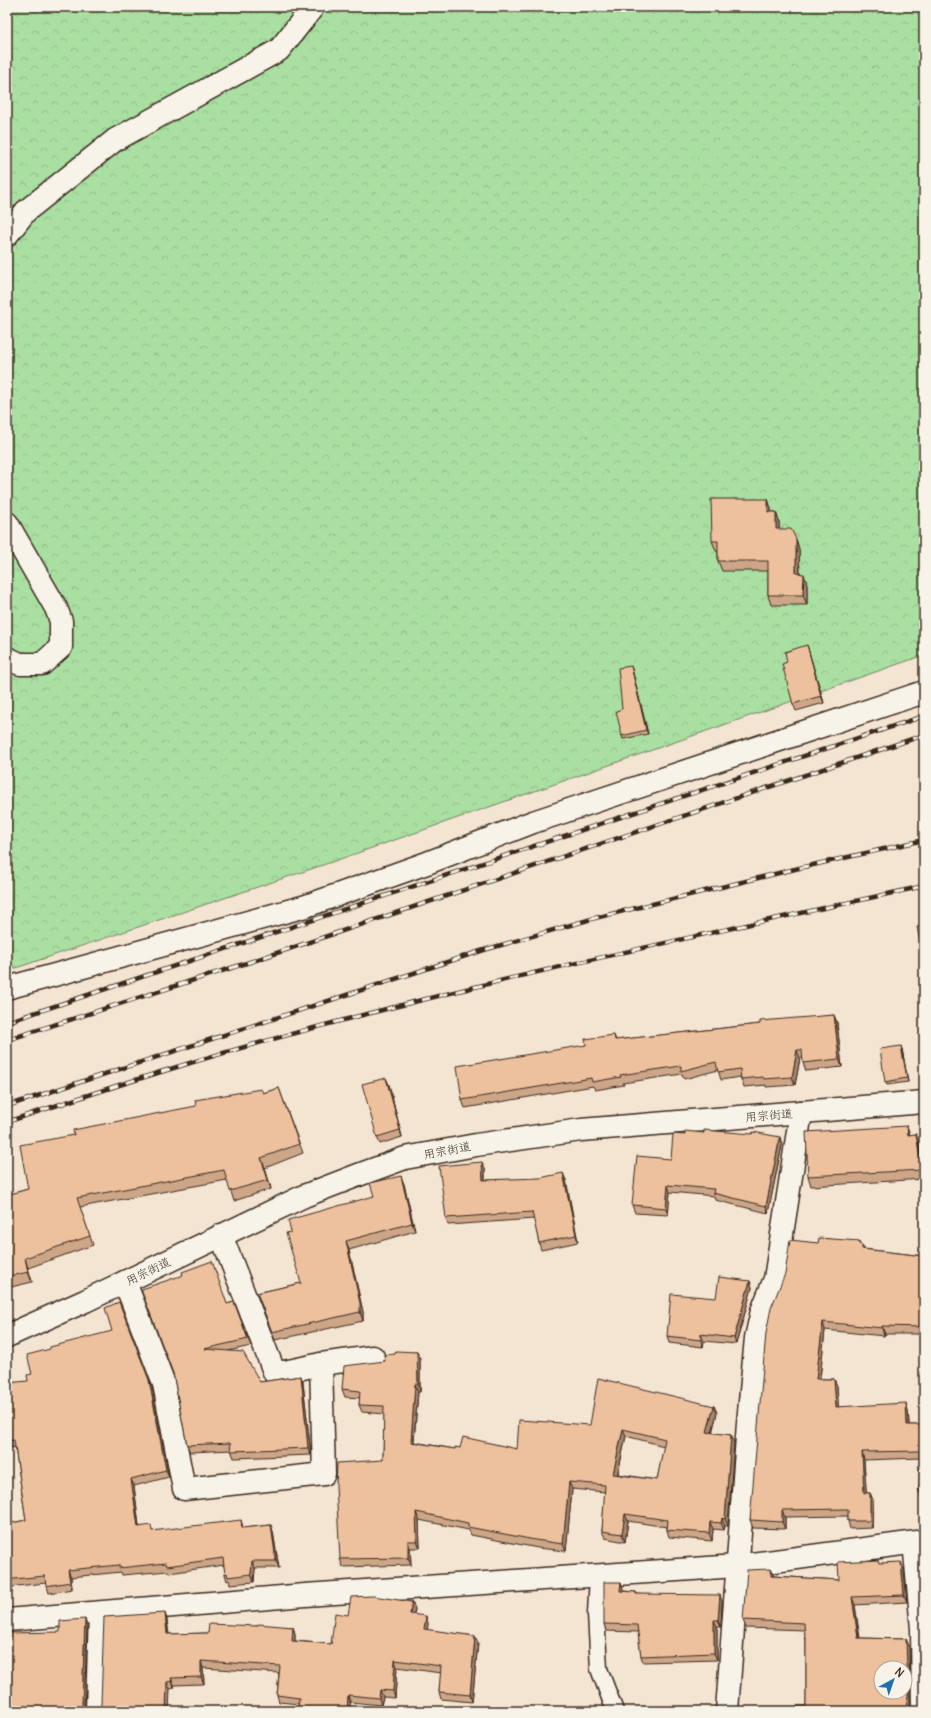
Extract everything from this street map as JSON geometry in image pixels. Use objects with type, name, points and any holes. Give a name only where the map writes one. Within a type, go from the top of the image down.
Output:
[{"type":"street","points":[[7,235],[26,211],[115,140],[279,50],[313,7]]},
{"type":"street","points":[[7,523],[56,608],[61,621],[61,647],[42,664],[20,664],[7,658]]},
{"type":"street","points":[[7,988],[306,906],[427,863],[533,822],[924,692]]},
{"type":"street","name":"用宗街道","points":[[7,1336],[125,1282],[304,1196],[405,1158],[443,1150],[581,1130],[924,1102]]},
{"type":"street","points":[[727,1711],[748,1424],[756,1338],[762,1311],[775,1279],[801,1112]]},
{"type":"street","points":[[221,1235],[275,1374],[321,1364],[373,1358]]},
{"type":"street","points":[[125,1282],[164,1384],[184,1489],[324,1474],[321,1364]]},
{"type":"street","points":[[7,1620],[305,1595],[737,1566],[917,1541]]},
{"type":"lane","points":[[917,1541],[920,1711]]},
{"type":"lane","points":[[598,1575],[596,1614],[599,1669],[614,1711]]},
{"type":"lane","points":[[94,1711],[98,1612]]},
{"type":"green space","points":[[7,7],[924,7],[924,655],[326,864],[7,971]]},
{"type":"building","points":[[711,499],[768,499],[768,512],[776,512],[776,529],[791,529],[796,539],[796,573],[804,574],[803,595],[768,595],[768,561],[718,561],[718,541],[712,541]]},
{"type":"building","points":[[807,645],[821,696],[793,704],[782,664],[787,662],[785,652]]},
{"type":"building","points":[[631,666],[646,730],[622,736],[616,711],[622,709],[618,668]]},
{"type":"building","points":[[924,926],[924,960],[917,927]]},
{"type":"building","points":[[834,1015],[839,1059],[803,1063],[802,1050],[797,1050],[792,1077],[741,1079],[740,1069],[718,1072],[716,1062],[681,1071],[681,1066],[620,1075],[621,1077],[592,1082],[591,1078],[462,1100],[457,1066],[586,1045],[585,1039],[614,1035],[615,1040],[760,1024],[760,1021]]},
{"type":"building","points":[[901,1046],[907,1078],[885,1082],[880,1049]]},
{"type":"building","points":[[386,1078],[400,1130],[377,1137],[362,1084]]},
{"type":"building","points":[[279,1088],[299,1144],[261,1158],[268,1180],[230,1191],[224,1170],[77,1198],[90,1236],[25,1258],[28,1272],[7,1277],[7,1195],[28,1189],[20,1145],[74,1135],[73,1130],[196,1106],[195,1100],[261,1089],[263,1093]]},
{"type":"building","points":[[907,1126],[908,1135],[916,1134],[922,1170],[808,1176],[806,1132]]},
{"type":"building","points":[[704,1130],[752,1134],[753,1132],[780,1137],[766,1206],[713,1193],[714,1189],[668,1185],[666,1208],[632,1205],[637,1156],[671,1159],[673,1134],[685,1135],[685,1131],[704,1133]]},
{"type":"building","points":[[482,1162],[483,1180],[540,1178],[563,1173],[576,1235],[539,1243],[532,1212],[446,1218],[439,1166]]},
{"type":"building","points":[[401,1176],[412,1223],[346,1241],[360,1303],[360,1312],[272,1332],[257,1293],[301,1283],[286,1233],[291,1232],[288,1220],[374,1196],[370,1183]]},
{"type":"building","points":[[819,1238],[859,1241],[859,1244],[862,1245],[862,1249],[924,1256],[924,1327],[882,1326],[882,1328],[823,1322],[816,1379],[834,1379],[836,1407],[906,1403],[907,1425],[924,1425],[924,1492],[919,1491],[921,1451],[862,1452],[864,1493],[870,1493],[870,1521],[848,1521],[848,1509],[782,1510],[782,1522],[750,1520],[766,1333],[771,1308],[785,1274],[790,1240],[818,1243]]},
{"type":"building","points":[[212,1261],[227,1304],[234,1302],[248,1339],[204,1349],[243,1352],[260,1382],[301,1376],[308,1448],[231,1451],[230,1443],[187,1445],[173,1373],[142,1289],[183,1275],[182,1272]]},
{"type":"building","points":[[719,1277],[750,1281],[734,1338],[701,1334],[701,1340],[667,1336],[671,1294],[716,1298]]},
{"type":"building","points":[[119,1302],[149,1380],[166,1470],[131,1479],[138,1527],[151,1525],[152,1531],[241,1520],[242,1528],[271,1525],[276,1561],[252,1561],[251,1574],[228,1577],[227,1573],[225,1574],[223,1558],[167,1566],[166,1563],[119,1568],[119,1565],[68,1570],[70,1582],[46,1586],[45,1576],[7,1581],[7,1524],[26,1520],[14,1440],[7,1441],[7,1383],[28,1381],[27,1375],[32,1374],[27,1355],[50,1349],[50,1347],[112,1331],[105,1308]]},
{"type":"building","points":[[396,1351],[417,1352],[418,1384],[415,1384],[411,1442],[455,1449],[455,1447],[460,1448],[463,1437],[517,1449],[519,1420],[590,1425],[598,1378],[714,1406],[707,1432],[731,1435],[725,1519],[722,1518],[721,1523],[710,1522],[709,1533],[667,1530],[668,1520],[625,1514],[622,1534],[602,1531],[605,1485],[569,1482],[563,1544],[468,1527],[468,1523],[416,1512],[417,1541],[408,1541],[408,1558],[340,1559],[336,1486],[337,1463],[383,1460],[384,1406],[359,1405],[360,1391],[342,1389],[344,1366],[385,1361],[384,1355],[395,1354]],"holes":[[[623,1429],[665,1439],[657,1480],[613,1474]]]},
{"type":"building","points":[[878,1560],[879,1563],[901,1562],[904,1595],[852,1597],[858,1638],[906,1639],[907,1660],[873,1660],[873,1700],[907,1700],[905,1711],[797,1711],[797,1706],[806,1706],[806,1637],[804,1623],[743,1620],[747,1570],[771,1569],[771,1576],[839,1580],[838,1562]]},
{"type":"building","points":[[920,1562],[924,1562],[924,1594],[923,1594]]},
{"type":"building","points":[[604,1582],[621,1582],[620,1591],[636,1592],[636,1594],[720,1595],[718,1620],[714,1620],[714,1653],[641,1656],[637,1625],[604,1624]]},
{"type":"building","points":[[373,1596],[412,1602],[410,1614],[426,1616],[424,1629],[475,1636],[470,1695],[439,1692],[441,1666],[395,1660],[393,1691],[380,1690],[379,1698],[348,1695],[347,1711],[298,1711],[299,1698],[277,1695],[280,1666],[201,1661],[201,1677],[171,1678],[172,1681],[167,1682],[166,1711],[96,1711],[99,1709],[101,1704],[104,1617],[165,1613],[167,1634],[208,1633],[209,1624],[257,1626],[258,1624],[293,1627],[292,1641],[331,1644],[335,1613],[348,1615],[351,1597]]},
{"type":"building","points":[[85,1619],[82,1704],[86,1711],[7,1711],[7,1626],[9,1625],[10,1633],[60,1632],[60,1621]]},
{"type":"railway","points":[[7,1022],[924,716]]},
{"type":"railway","points":[[7,1040],[253,961],[924,735]]},
{"type":"railway","points":[[7,1106],[484,950],[595,918],[795,869],[924,840]]},
{"type":"railway","points":[[7,1122],[220,1054],[395,1007],[571,964],[924,886]]}]
